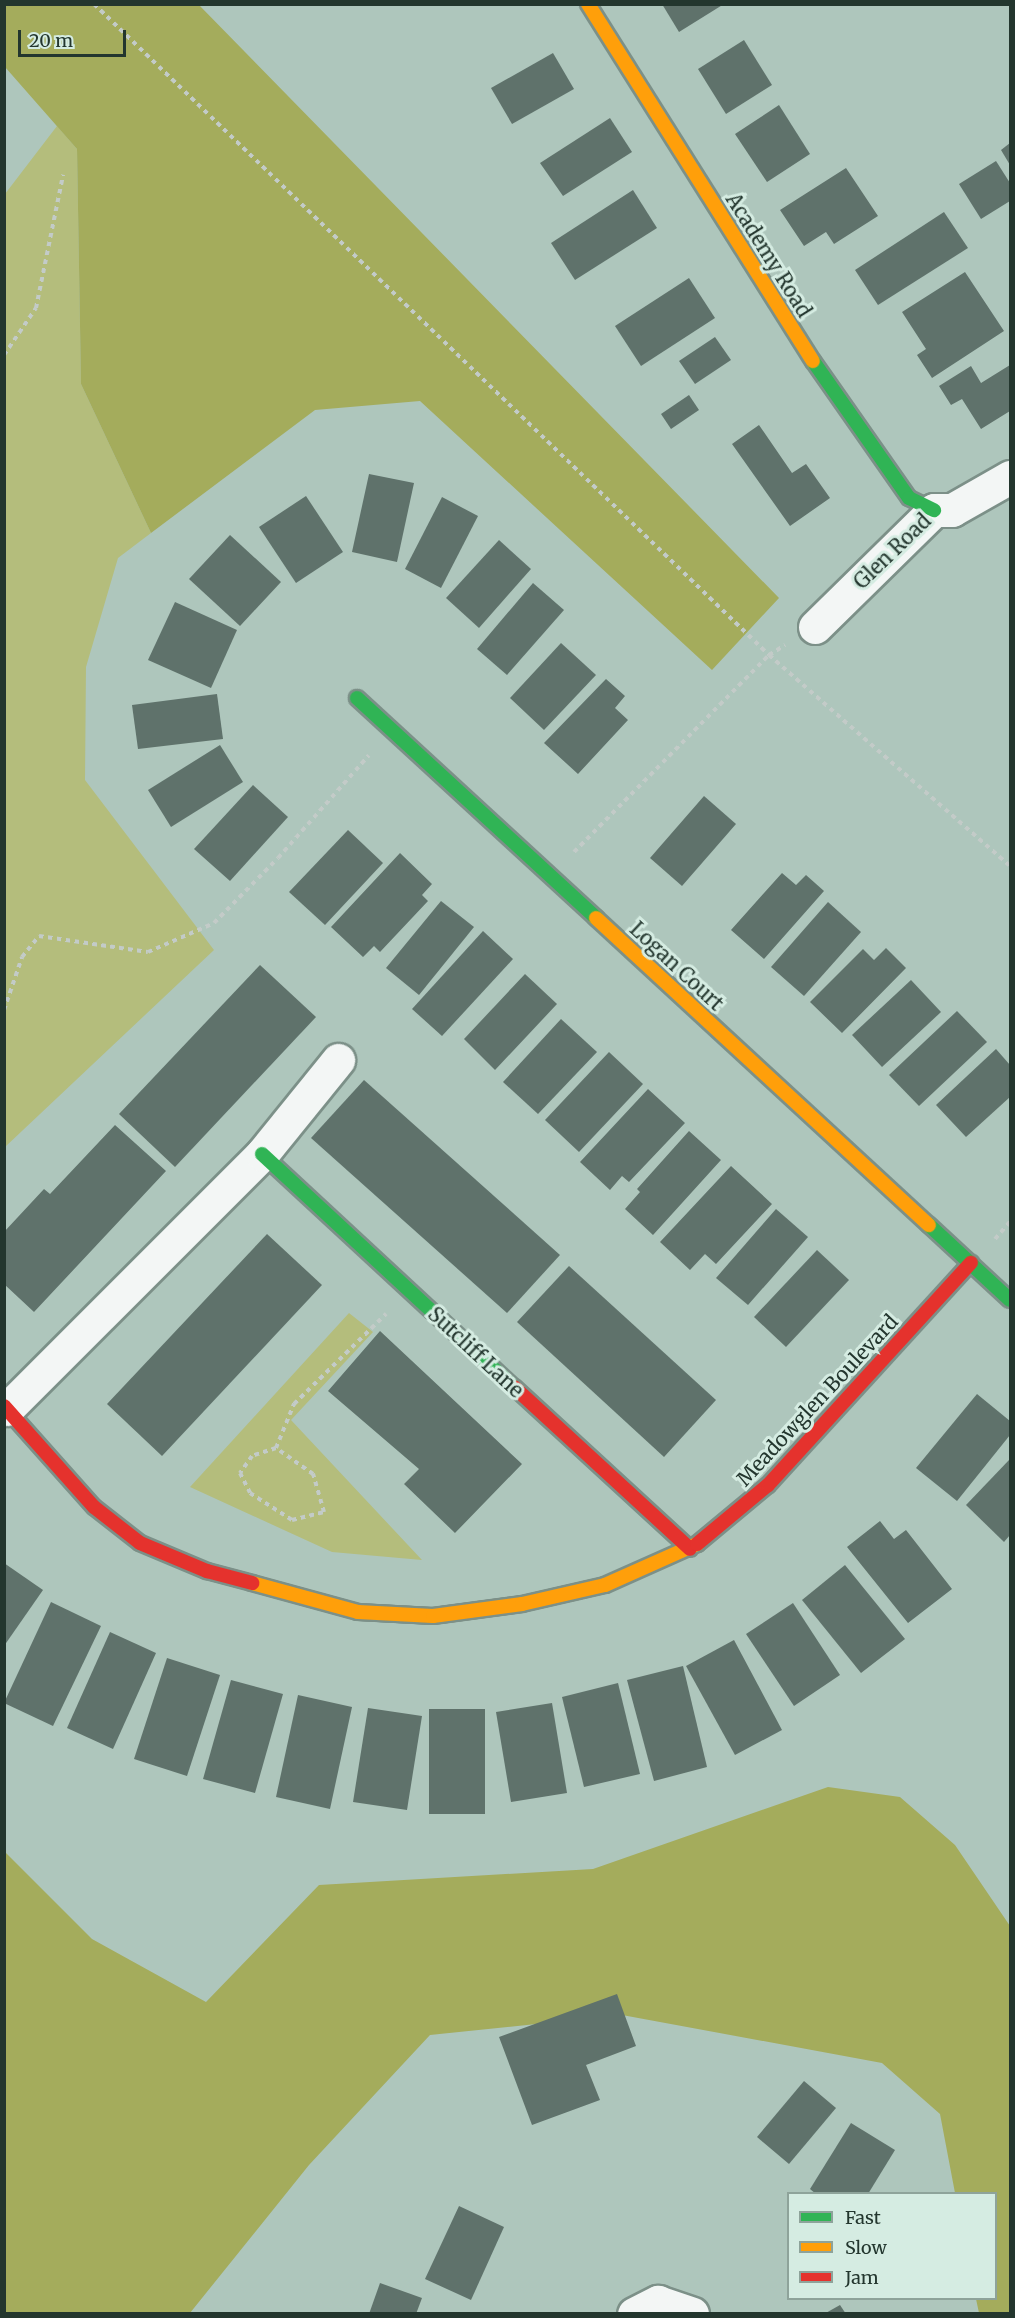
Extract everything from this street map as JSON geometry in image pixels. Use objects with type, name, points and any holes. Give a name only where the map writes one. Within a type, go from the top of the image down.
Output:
[{"type":"street","name":"Academy Road","points":[[588,4],[816,365],[909,498],[934,510]]},
{"type":"street","name":"Glen Road","points":[[815,627],[934,510],[952,510],[1011,477]]},
{"type":"street","name":"Logan Court","points":[[357,698],[1011,1300]]},
{"type":"street","points":[[6,1408],[262,1154],[338,1060]]},
{"type":"street","name":"Sutcliff Lane","points":[[262,1154],[690,1549]]},
{"type":"street","name":"Meadowglen Boulevard","points":[[6,1408],[94,1507],[140,1543],[207,1571],[358,1611],[433,1616],[522,1604],[605,1585],[690,1549],[768,1485],[971,1263]]},
{"type":"street","points":[[633,2313],[658,2302],[676,2305],[692,2313]]},
{"type":"path","points":[[94,4],[769,655],[1011,866]]},
{"type":"path","points":[[4,355],[36,308],[63,175]]},
{"type":"path","points":[[550,875],[769,655],[815,627]]},
{"type":"path","points":[[4,1010],[22,957],[39,936],[148,952],[214,923],[278,858],[392,729]]},
{"type":"path","points":[[276,1448],[313,1474],[324,1512],[292,1520],[250,1493],[240,1473],[252,1456],[276,1448],[294,1404],[410,1290]]},
{"type":"green space","points":[[4,5],[199,5],[779,598],[712,670],[420,401],[315,410],[151,533],[81,384],[77,149],[5,67]]},
{"type":"green space","points":[[57,126],[77,149],[81,384],[151,533],[118,558],[86,667],[85,780],[214,950],[5,1147],[5,194]]},
{"type":"green space","points":[[349,1313],[373,1332],[291,1420],[422,1560],[332,1552],[190,1487]]},
{"type":"green space","points":[[828,1787],[900,1797],[955,1845],[1010,1926],[1010,2313],[979,2313],[976,2300],[997,2300],[997,2192],[955,2192],[940,2114],[882,2063],[622,2015],[430,2035],[309,2165],[190,2313],[5,2313],[4,1851],[92,1939],[206,2002],[319,1885],[593,1869]]},
{"type":"building","points":[[662,4],[724,4],[679,32]]},
{"type":"building","points":[[744,40],[772,85],[726,114],[698,69]]},
{"type":"building","points":[[553,53],[574,89],[512,124],[491,88]]},
{"type":"building","points":[[779,105],[810,154],[767,182],[735,134]]},
{"type":"building","points":[[610,118],[632,152],[563,196],[540,163]]},
{"type":"building","points":[[1010,143],[1010,165],[1001,150]]},
{"type":"building","points":[[996,161],[1010,183],[1010,201],[981,219],[959,184]]},
{"type":"building","points":[[846,168],[878,216],[834,244],[826,232],[804,246],[780,210]]},
{"type":"building","points":[[633,190],[657,228],[575,280],[551,243]]},
{"type":"building","points":[[944,212],[968,248],[878,305],[855,270]]},
{"type":"building","points":[[965,272],[1004,331],[932,378],[917,355],[926,349],[902,312]]},
{"type":"building","points":[[689,278],[715,318],[641,366],[615,326]]},
{"type":"building","points":[[715,337],[731,360],[695,384],[679,361]]},
{"type":"building","points":[[1010,365],[1010,411],[981,429],[962,399],[951,405],[939,386],[971,366],[981,383]]},
{"type":"building","points":[[689,395],[699,410],[671,429],[661,414]]},
{"type":"building","points":[[759,425],[792,473],[806,464],[830,498],[790,526],[732,444]]},
{"type":"building","points":[[369,474],[414,483],[397,562],[352,552]]},
{"type":"building","points":[[306,496],[343,552],[296,583],[259,527]]},
{"type":"building","points":[[442,497],[478,516],[441,588],[405,569]]},
{"type":"building","points":[[230,535],[281,582],[240,626],[189,579]]},
{"type":"building","points":[[499,540],[531,569],[479,628],[446,598]]},
{"type":"building","points":[[533,583],[564,610],[507,675],[477,649]]},
{"type":"building","points":[[175,602],[237,630],[211,688],[148,660]]},
{"type":"building","points":[[561,643],[596,675],[544,730],[510,698]]},
{"type":"building","points":[[606,679],[625,696],[615,708],[628,720],[578,774],[544,743]]},
{"type":"building","points":[[217,694],[223,739],[138,749],[132,705]]},
{"type":"building","points":[[220,745],[243,782],[171,827],[148,790]]},
{"type":"building","points":[[253,785],[288,817],[230,881],[194,849]]},
{"type":"building","points":[[704,796],[736,824],[682,886],[650,858]]},
{"type":"building","points":[[348,830],[383,863],[325,925],[289,892]]},
{"type":"building","points":[[400,853],[432,884],[422,895],[428,901],[380,952],[374,946],[363,957],[331,927]]},
{"type":"building","points":[[782,873],[796,885],[806,875],[824,891],[764,959],[731,930]]},
{"type":"building","points":[[441,901],[474,927],[419,995],[386,968]]},
{"type":"building","points":[[828,902],[861,932],[804,996],[771,967]]},
{"type":"building","points":[[483,931],[513,959],[442,1036],[412,1009]]},
{"type":"building","points":[[886,948],[906,968],[842,1033],[810,1002],[863,949],[874,960]]},
{"type":"building","points":[[260,965],[316,1017],[175,1167],[119,1114]]},
{"type":"building","points":[[525,974],[557,1004],[495,1070],[464,1039]]},
{"type":"building","points":[[911,980],[941,1012],[882,1067],[852,1035]]},
{"type":"building","points":[[957,1011],[987,1042],[919,1106],[889,1075]]},
{"type":"building","points":[[561,1019],[597,1052],[538,1114],[503,1082]]},
{"type":"building","points":[[996,1049],[1010,1065],[1010,1097],[966,1137],[936,1105]]},
{"type":"building","points":[[609,1052],[643,1084],[579,1152],[545,1120]]},
{"type":"building","points":[[364,1080],[560,1255],[507,1313],[311,1138]]},
{"type":"building","points":[[648,1089],[685,1123],[629,1182],[622,1176],[610,1190],[580,1162]]},
{"type":"building","points":[[115,1125],[166,1171],[34,1312],[4,1284],[4,1232],[44,1189],[50,1194]]},
{"type":"building","points":[[689,1131],[721,1160],[653,1235],[625,1209],[640,1192],[637,1189]]},
{"type":"building","points":[[731,1166],[772,1204],[716,1264],[705,1254],[690,1270],[660,1242]]},
{"type":"building","points":[[776,1209],[808,1237],[748,1305],[716,1278]]},
{"type":"building","points":[[267,1234],[322,1285],[162,1456],[107,1404]]},
{"type":"building","points":[[817,1250],[849,1280],[786,1347],[754,1317]]},
{"type":"building","points":[[569,1266],[716,1400],[664,1457],[517,1322]]},
{"type":"building","points":[[380,1331],[522,1464],[455,1533],[404,1484],[419,1469],[328,1391]]},
{"type":"building","points":[[977,1394],[1010,1421],[1010,1435],[957,1501],[916,1468]]},
{"type":"building","points":[[1010,1459],[1010,1535],[1004,1542],[966,1505]]},
{"type":"building","points":[[880,1521],[894,1539],[906,1530],[952,1589],[908,1623],[847,1547]]},
{"type":"building","points":[[4,1563],[43,1590],[4,1646]]},
{"type":"building","points":[[845,1565],[905,1639],[861,1673],[802,1600]]},
{"type":"building","points":[[51,1602],[101,1626],[53,1726],[4,1703]]},
{"type":"building","points":[[793,1603],[840,1675],[794,1706],[746,1634]]},
{"type":"building","points":[[110,1632],[156,1653],[113,1749],[67,1728]]},
{"type":"building","points":[[734,1640],[782,1730],[735,1755],[686,1666]]},
{"type":"building","points":[[167,1658],[220,1675],[187,1776],[134,1759]]},
{"type":"building","points":[[683,1666],[707,1767],[654,1781],[627,1680]]},
{"type":"building","points":[[231,1680],[283,1694],[255,1793],[203,1779]]},
{"type":"building","points":[[618,1683],[640,1774],[584,1787],[562,1697]]},
{"type":"building","points":[[298,1695],[352,1707],[330,1809],[276,1797]]},
{"type":"building","points":[[552,1703],[567,1793],[511,1802],[496,1712]]},
{"type":"building","points":[[368,1708],[422,1716],[407,1810],[353,1802]]},
{"type":"building","points":[[429,1709],[485,1709],[485,1814],[429,1814]]},
{"type":"building","points":[[617,1994],[636,2046],[586,2065],[600,2100],[532,2125],[499,2037]]},
{"type":"building","points":[[804,2081],[836,2108],[789,2164],[757,2137]]},
{"type":"building","points":[[851,2123],[895,2150],[869,2192],[814,2192],[810,2189]]},
{"type":"building","points":[[459,2206],[504,2227],[471,2300],[425,2279]]},
{"type":"building","points":[[380,2283],[422,2298],[416,2314],[369,2314]]},
{"type":"building","points":[[840,2305],[846,2314],[824,2314]]},
{"type":"traffic: fast","points":[[813,361],[909,498],[934,510]]},
{"type":"traffic: fast","points":[[357,698],[596,918]]},
{"type":"traffic: fast","points":[[262,1154],[514,1387]]},
{"type":"traffic: fast","points":[[929,1225],[1010,1300]]},
{"type":"traffic: slow","points":[[588,4],[813,361]]},
{"type":"traffic: slow","points":[[596,918],[929,1225]]},
{"type":"traffic: slow","points":[[252,1583],[358,1612],[433,1616],[522,1604],[605,1585],[697,1544]]},
{"type":"traffic: jam","points":[[697,1544],[768,1485],[971,1263]]},
{"type":"traffic: jam","points":[[514,1387],[690,1549]]},
{"type":"traffic: jam","points":[[4,1406],[94,1507],[140,1543],[207,1571],[252,1583]]}]
